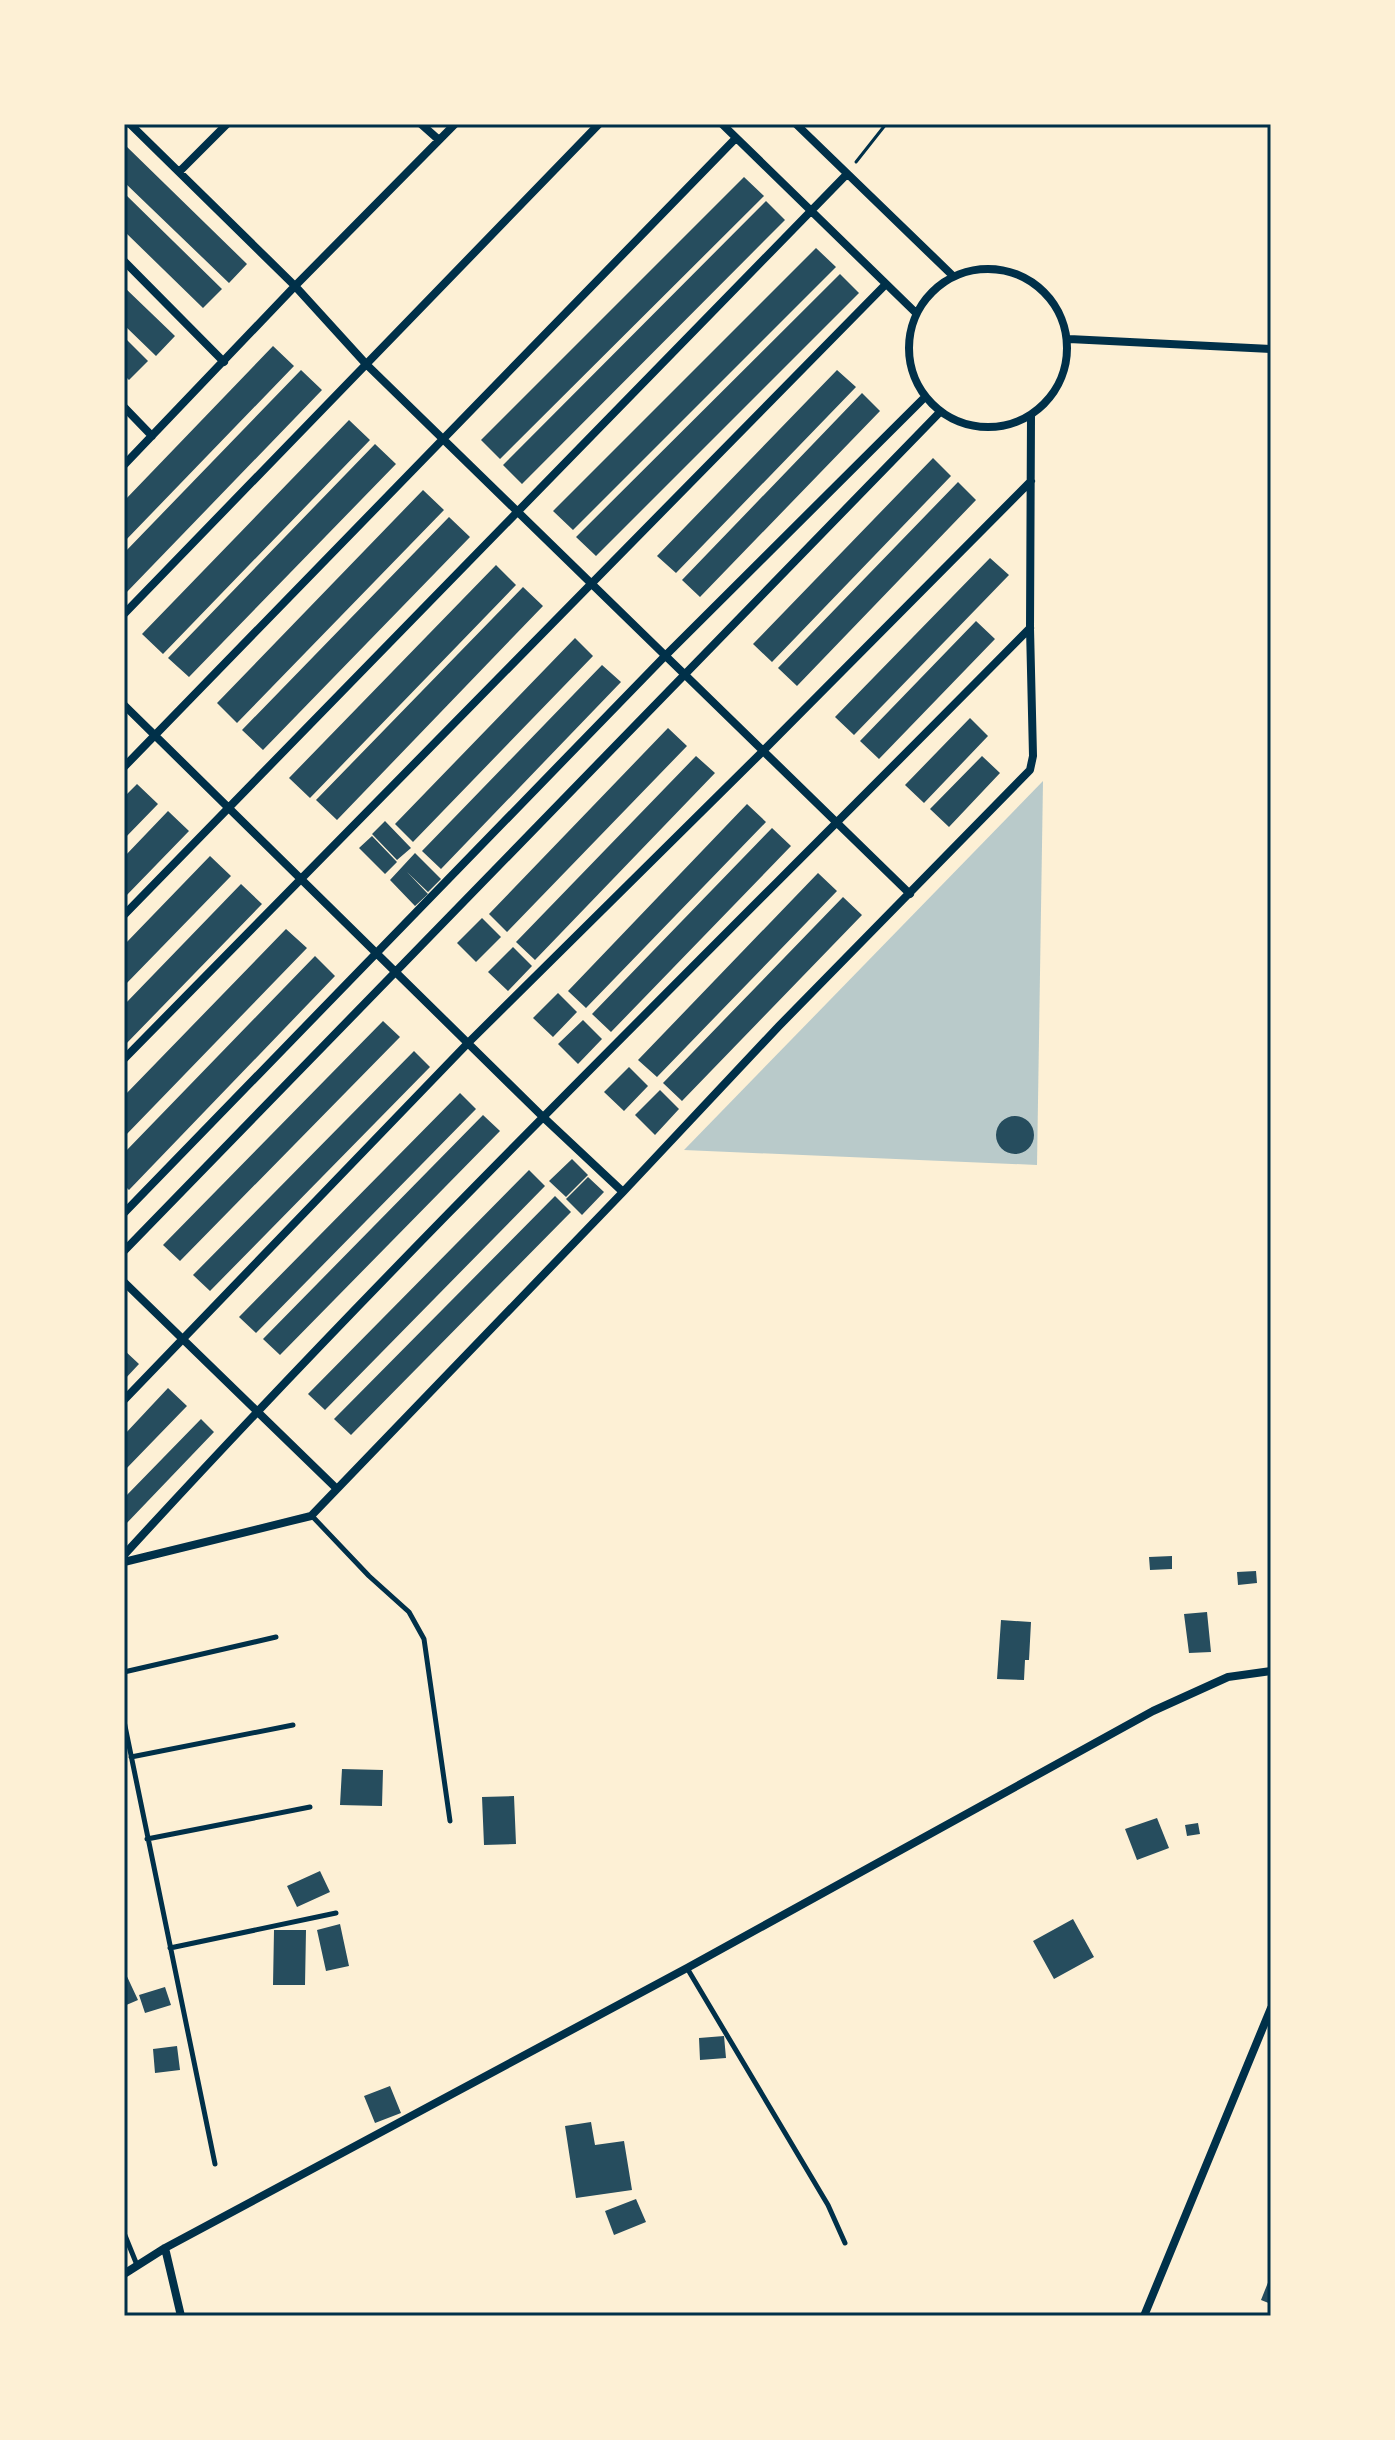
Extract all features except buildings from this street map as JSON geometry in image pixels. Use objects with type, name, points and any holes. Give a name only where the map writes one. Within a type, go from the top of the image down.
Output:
[{"type":"street","points":[[130,124],[295,286],[366,364],[910,894]]},
{"type":"street","points":[[179,172],[227,124]]},
{"type":"street","points":[[421,124],[439,140]]},
{"type":"street","points":[[124,465],[455,124]]},
{"type":"street","points":[[124,614],[599,124]]},
{"type":"street","points":[[722,124],[916,313]]},
{"type":"street","points":[[796,124],[952,275]]},
{"type":"street","points":[[124,767],[736,138]]},
{"type":"street","points":[[124,915],[847,174]]},
{"type":"street","points":[[124,261],[224,362]]},
{"type":"street","points":[[975,269],[1002,269],[1028,279],[1049,296],[1063,319],[1069,339],[1064,373],[1052,397],[1031,415],[1009,425],[985,428],[962,423],[940,412],[925,397],[914,378],[908,356],[909,333],[916,313],[930,293],[952,275],[975,269]]},
{"type":"street","points":[[124,1059],[886,284]]},
{"type":"street","points":[[1069,339],[1271,349]]},
{"type":"street","points":[[124,1213],[665,656],[925,397]]},
{"type":"street","points":[[124,407],[152,436]]},
{"type":"street","points":[[124,1251],[940,412]]},
{"type":"street","points":[[124,1562],[311,1516],[779,1026],[1030,770],[1033,756],[1031,415]]},
{"type":"street","points":[[124,1400],[468,1043],[1031,480]]},
{"type":"street","points":[[124,1555],[256,1411],[543,1117],[1030,628]]},
{"type":"street","points":[[124,705],[623,1192]]},
{"type":"street","points":[[124,1282],[337,1489]]},
{"type":"street","points":[[124,2274],[165,2248],[687,1968],[1153,1711],[1228,1677],[1271,1671]]},
{"type":"street","points":[[1144,2316],[1271,2008]]},
{"type":"street","points":[[165,2248],[181,2316]]},
{"type":"lane","points":[[311,1516],[409,1612],[424,1639],[450,1821]]},
{"type":"lane","points":[[124,1672],[276,1637]]},
{"type":"lane","points":[[124,1721],[215,2164]]},
{"type":"lane","points":[[131,1757],[293,1725]]},
{"type":"lane","points":[[147,1839],[310,1807]]},
{"type":"lane","points":[[170,1948],[336,1913]]},
{"type":"lane","points":[[687,1968],[828,2205],[845,2243]]},
{"type":"lane","points":[[124,2233],[137,2266]]},
{"type":"path","points":[[847,174],[886,124]]},
{"type":"shaded area","points":[[1043,781],[1037,1165],[684,1150]]}]
